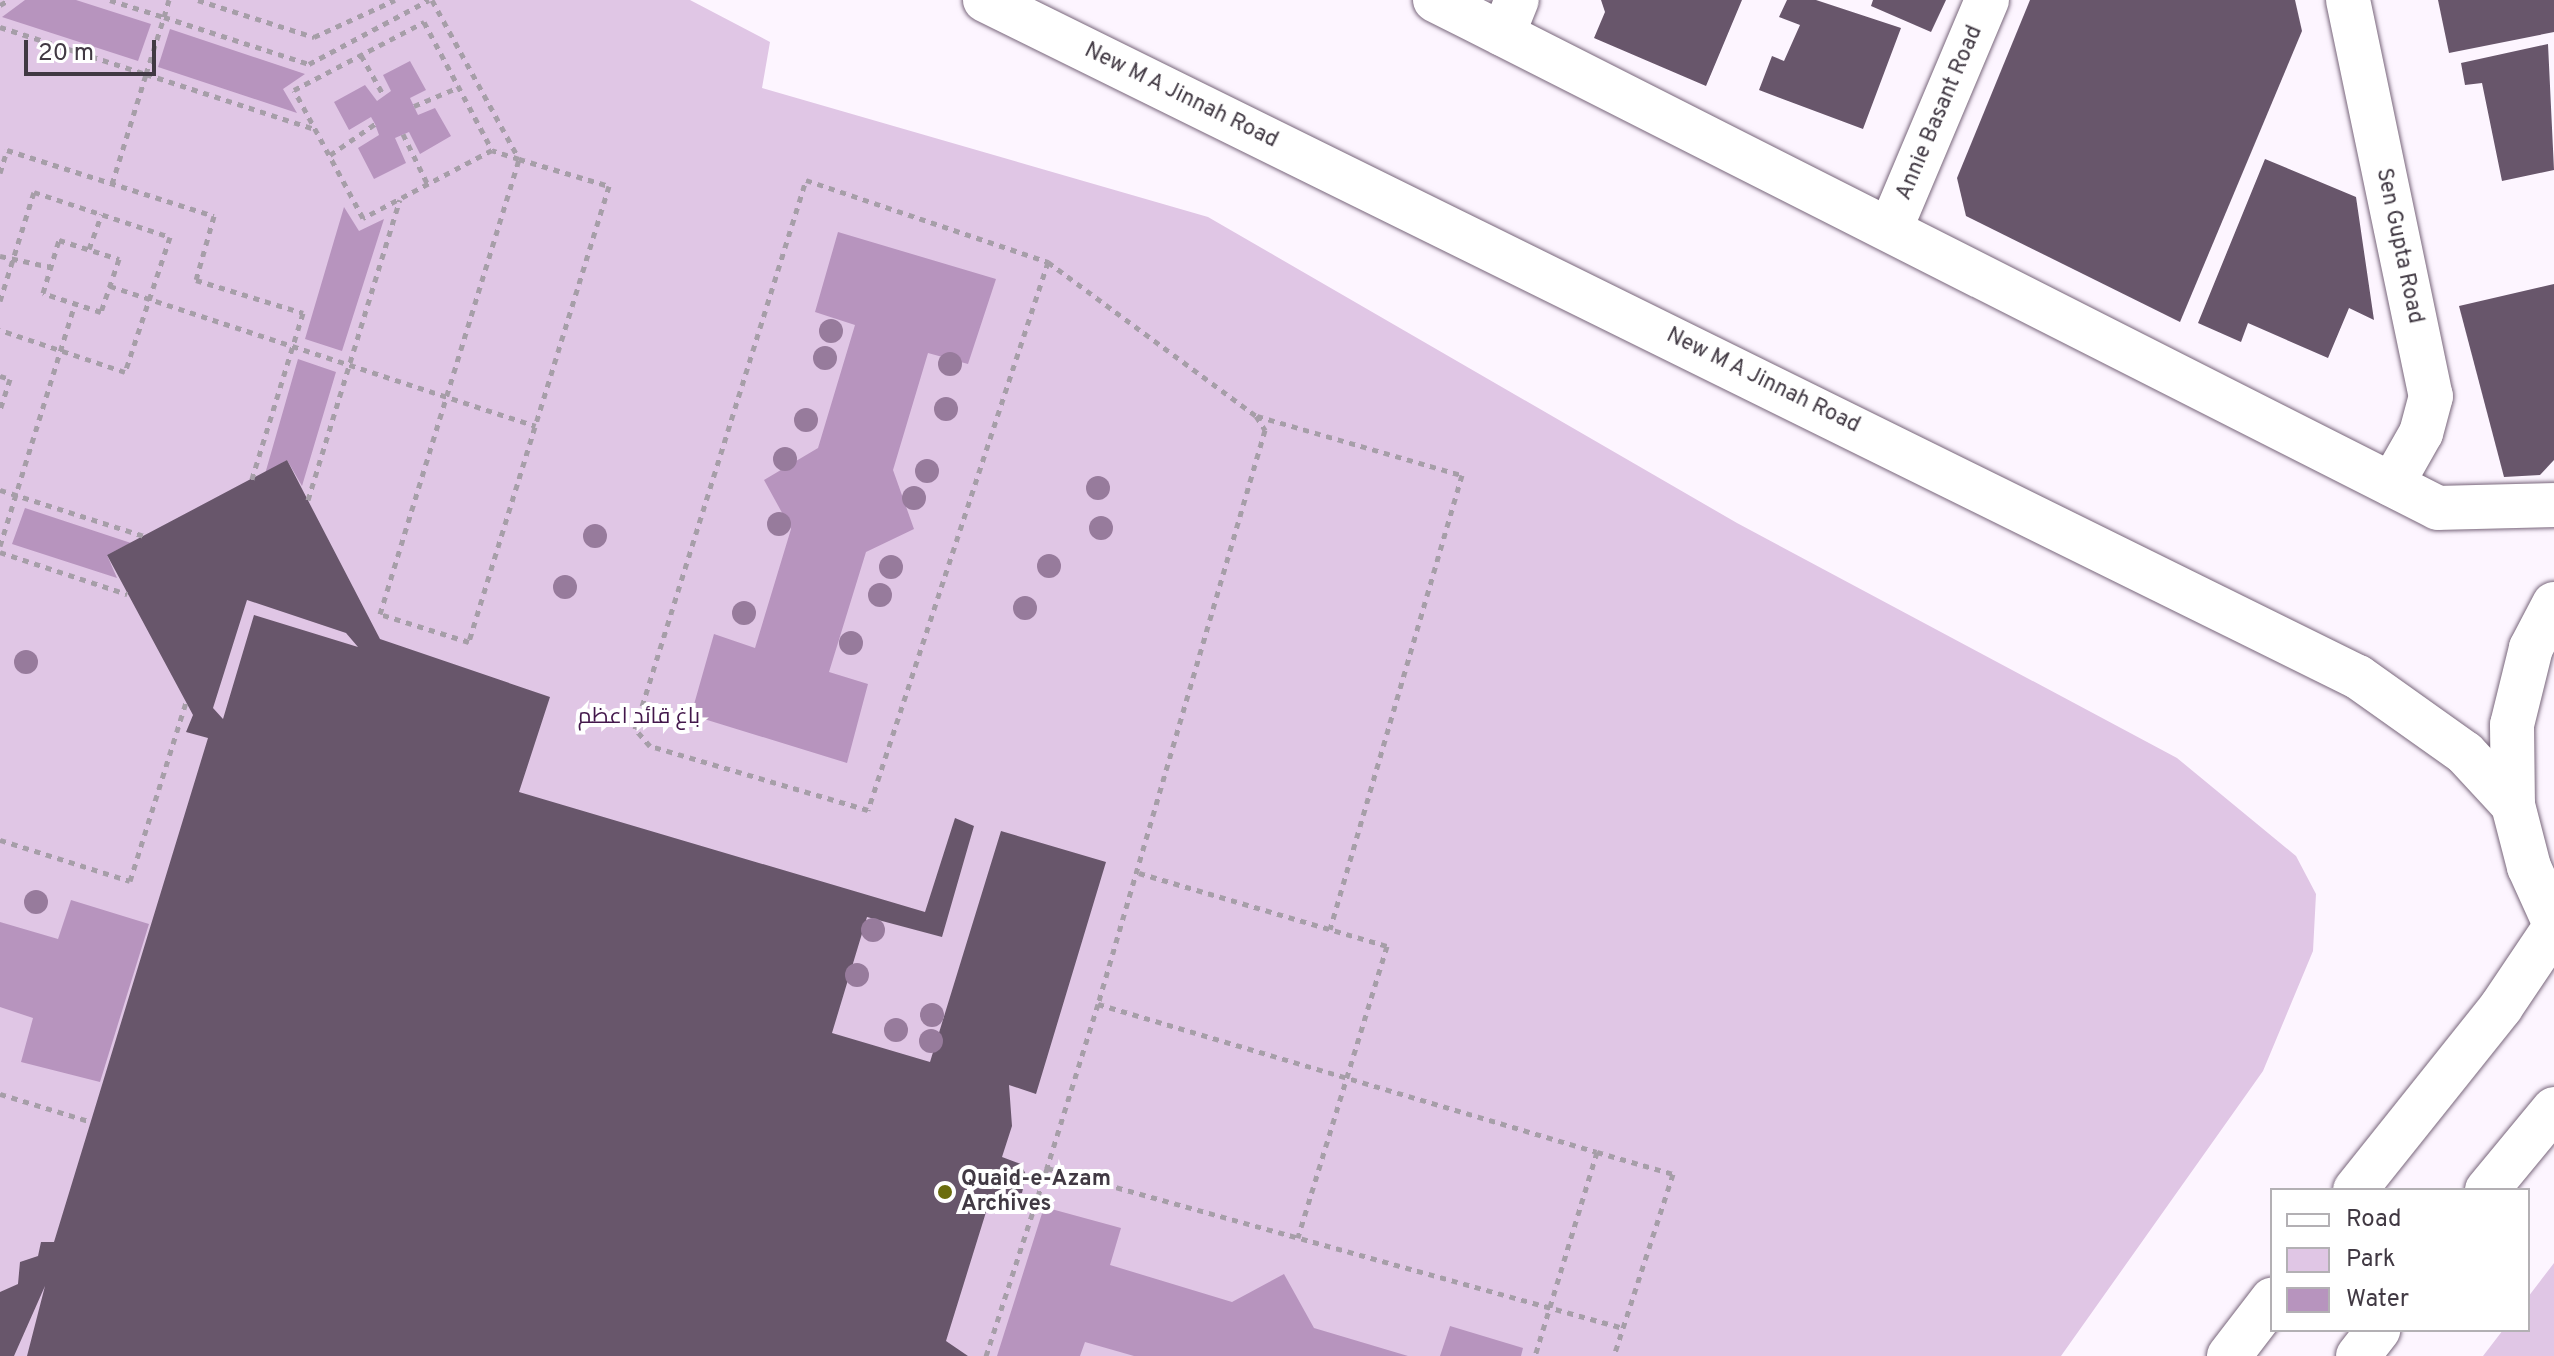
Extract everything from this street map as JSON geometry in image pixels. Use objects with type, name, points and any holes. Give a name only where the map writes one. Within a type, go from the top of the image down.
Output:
[{"type":"main road","name":"New M A Jinnah Road","points":[[985,0],[2358,677],[2465,753],[2513,805]]},
{"type":"main road","points":[[1435,0],[1510,17],[1892,225],[2438,508],[2554,505]]},
{"type":"main road","name":"Annie Basant Road","points":[[1892,225],[1987,0]]},
{"type":"main road","name":"Sen Gupta Road","points":[[2348,0],[2431,396],[2421,433],[2392,484]]},
{"type":"main road","points":[[2357,1188],[2501,1007],[2554,925],[2529,867],[2513,805],[2512,725],[2531,648],[2554,604]]},
{"type":"main road","points":[[2489,1188],[2554,1109]]},
{"type":"main road","points":[[2229,1356],[2270,1303]]},
{"type":"main road","points":[[2358,1356],[2376,1332]]},
{"type":"path","points":[[0,5],[9,0]]},
{"type":"path","points":[[110,0],[309,64],[431,0],[519,159],[380,614],[469,642],[609,186],[519,159],[492,150],[424,22],[294,90],[363,218],[492,150]]},
{"type":"path","points":[[112,184],[169,0]]},
{"type":"path","points":[[198,0],[314,37],[395,0]]},
{"type":"path","points":[[0,27],[316,129]]},
{"type":"path","points":[[361,55],[384,96]]},
{"type":"path","points":[[414,106],[459,87]]},
{"type":"path","points":[[330,155],[375,124]]},
{"type":"path","points":[[403,134],[428,185]]},
{"type":"path","points":[[0,173],[7,150],[214,216],[196,280],[303,313],[251,482]]},
{"type":"path","points":[[1048,262],[876,802],[856,810],[640,741],[637,718],[806,180],[1048,262],[1256,416],[1462,475],[1330,929]]},
{"type":"path","points":[[0,301],[34,192],[170,237],[125,372],[0,330]]},
{"type":"path","points":[[308,500],[400,200]]},
{"type":"path","points":[[89,249],[102,214]]},
{"type":"path","points":[[59,240],[89,249],[119,259],[101,312],[43,293],[59,240]]},
{"type":"path","points":[[0,256],[51,267]]},
{"type":"path","points":[[110,286],[536,426]]},
{"type":"path","points":[[0,546],[75,304]]},
{"type":"path","points":[[0,376],[10,379],[0,410]]},
{"type":"path","points":[[986,1356],[1139,873],[1265,447],[1256,416]]},
{"type":"path","points":[[0,490],[144,536]]},
{"type":"path","points":[[0,552],[127,594]]},
{"type":"path","points":[[0,840],[130,881],[186,702]]},
{"type":"path","points":[[1139,873],[1387,946],[1298,1238]]},
{"type":"path","points":[[1098,1004],[1673,1174],[1614,1356]]},
{"type":"path","points":[[0,1094],[89,1121]]},
{"type":"path","points":[[1535,1356],[1597,1152]]},
{"type":"path","points":[[1047,1168],[1623,1328]]},
{"type":"green space","name":"باغ قائد اعظم","points":[[0,0],[690,0],[770,42],[762,88],[1208,217],[1737,523],[2177,758],[2296,856],[2316,894],[2313,951],[2263,1071],[2061,1356],[0,1356]]},
{"type":"green space","points":[[2554,1263],[2554,1356],[2483,1356],[2501,1332],[2530,1332],[2530,1294]]},
{"type":"water","points":[[25,0],[76,0],[151,24],[138,61],[2,17]]},
{"type":"water","points":[[170,29],[305,74],[283,89],[297,113],[158,67]]},
{"type":"water","points":[[410,61],[426,90],[410,98],[418,115],[435,108],[451,136],[420,154],[409,132],[395,138],[406,163],[374,179],[358,148],[379,135],[375,124],[371,117],[349,130],[334,102],[365,85],[377,101],[391,91],[383,75]]},
{"type":"water","points":[[344,207],[359,231],[384,219],[342,351],[305,339]]},
{"type":"water","points":[[838,232],[996,279],[968,364],[928,353],[893,470],[914,529],[866,552],[829,672],[868,684],[847,763],[691,715],[714,634],[755,648],[791,529],[764,480],[818,448],[855,325],[815,312]]},
{"type":"water","points":[[298,359],[336,372],[302,486],[287,460],[265,474]]},
{"type":"water","points":[[25,508],[131,543],[107,555],[117,578],[12,544]]},
{"type":"water","points":[[71,900],[149,924],[100,1082],[21,1062],[33,1018],[0,1007],[0,922],[58,939]]},
{"type":"water","points":[[1044,1207],[1121,1228],[1110,1265],[1232,1302],[1284,1274],[1314,1328],[1408,1356],[1134,1356],[1085,1342],[1080,1356],[997,1356]]},
{"type":"water","points":[[1450,1326],[1523,1348],[1521,1356],[1440,1356]]},
{"type":"building","points":[[1601,0],[1742,0],[1706,86],[1594,38],[1605,12]]},
{"type":"building","points":[[1787,0],[1816,0],[1901,28],[1863,129],[1759,90],[1772,56],[1784,61],[1800,25],[1779,17]]},
{"type":"building","points":[[1873,0],[1946,0],[1931,32],[1871,6]]},
{"type":"building","points":[[2030,0],[2295,0],[2302,31],[2180,322],[1966,216],[1957,178]]},
{"type":"building","points":[[2438,0],[2554,0],[2554,32],[2449,53]]},
{"type":"building","points":[[2548,44],[2554,170],[2502,181],[2482,83],[2465,85],[2461,63]]},
{"type":"building","points":[[2265,159],[2356,197],[2374,320],[2349,308],[2328,358],[2248,323],[2241,342],[2198,323]]},
{"type":"building","points":[[2554,284],[2554,460],[2540,475],[2504,477],[2459,306]]},
{"type":"building","points":[[287,460],[380,639],[550,697],[519,792],[925,912],[955,818],[974,826],[942,937],[867,917],[832,1033],[930,1062],[1001,831],[1106,862],[1036,1094],[1009,1085],[1012,1126],[1002,1157],[1021,1164],[1026,1175],[1022,1193],[991,1196],[946,1341],[968,1356],[27,1356],[45,1286],[14,1356],[0,1356],[0,1292],[18,1284],[20,1262],[38,1256],[41,1242],[54,1242],[208,738],[186,732],[193,715],[107,555]],"holes":[[[247,600],[346,633],[358,647],[254,615],[223,719],[213,708]]]},
{"type":"place","name":"Quaid-e-Azam Archives","points":[[945,1192]]}]
